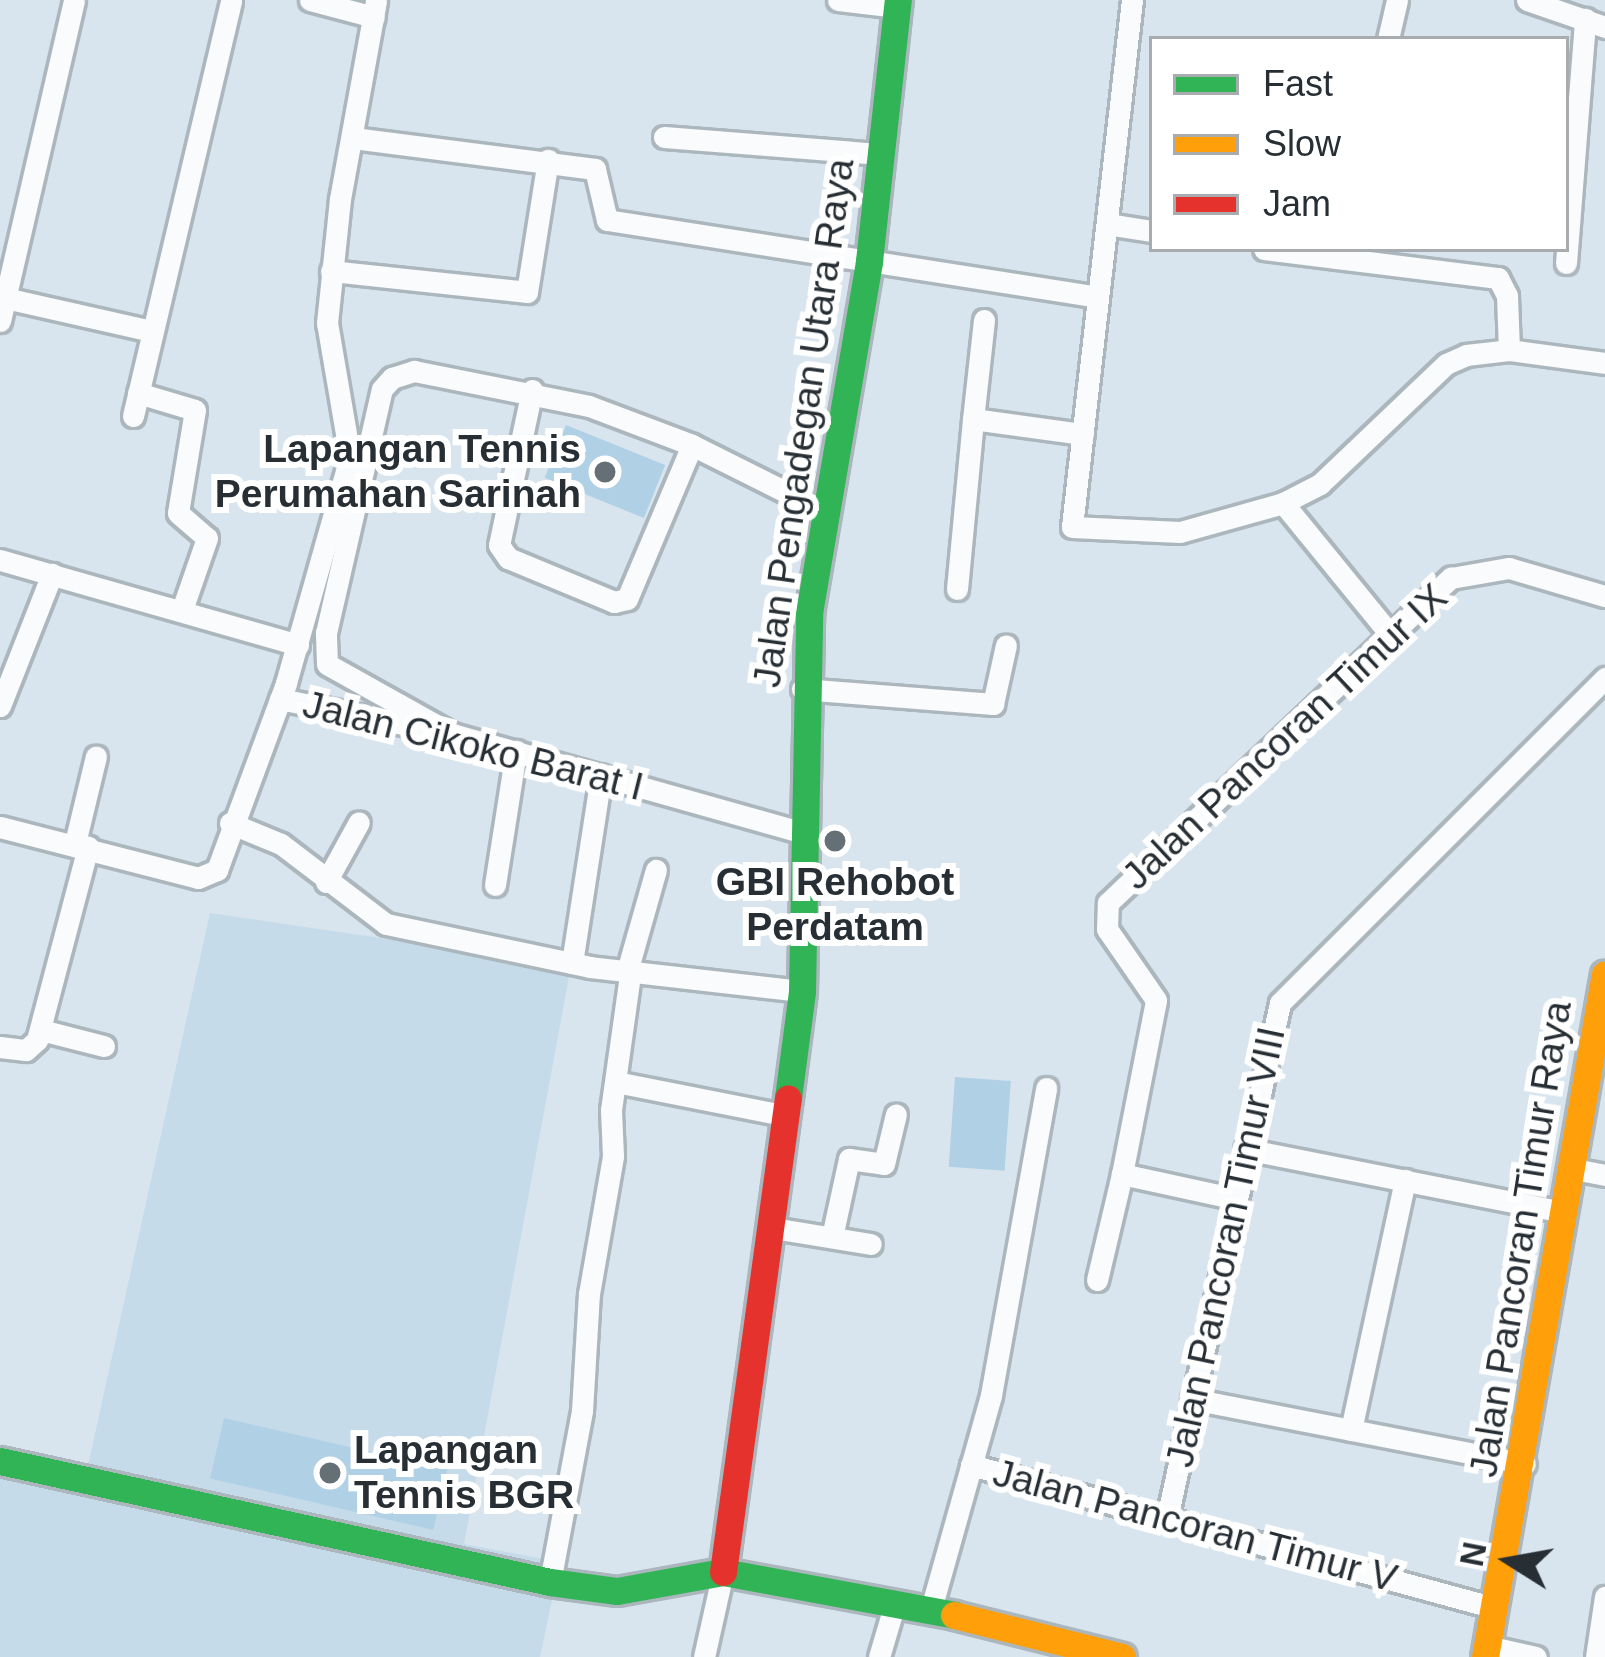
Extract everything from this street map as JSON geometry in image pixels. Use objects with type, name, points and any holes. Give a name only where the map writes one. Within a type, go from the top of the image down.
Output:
[{"type":"street","points":[[0,321],[74,0]]},
{"type":"street","points":[[133,416],[231,0]]},
{"type":"street","points":[[310,0],[375,9]]},
{"type":"street","points":[[838,0],[898,4]]},
{"type":"street","points":[[1132,0],[1072,527],[1180,532],[1283,503],[1319,484],[1446,364],[1509,350],[1605,363]]},
{"type":"street","points":[[1389,36],[1397,0]]},
{"type":"street","points":[[1527,0],[1595,23],[1569,238]]},
{"type":"street","name":"Jalan Pengadegan Utara Raya","points":[[722,1572],[802,991],[802,688],[869,261],[898,4]]},
{"type":"street","name":"Jalan Cikoko Barat I","points":[[375,9],[331,272],[327,355],[350,457],[280,699],[452,734],[801,832]]},
{"type":"street","points":[[664,137],[881,154]]},
{"type":"street","points":[[352,138],[548,160],[602,172],[607,220],[1099,298]]},
{"type":"street","points":[[331,272],[527,292],[548,160]]},
{"type":"street","points":[[1107,224],[1149,231]]},
{"type":"street","points":[[1302,252],[1498,278],[1507,296],[1509,350]]},
{"type":"street","points":[[1566,263],[1567,252]]},
{"type":"street","points":[[5,298],[152,331]]},
{"type":"street","points":[[957,589],[984,320]]},
{"type":"street","points":[[452,734],[327,664],[326,633],[382,389],[414,371],[532,390],[692,445],[826,512]]},
{"type":"street","points":[[532,390],[500,545],[508,558],[614,602],[627,598],[692,445]]},
{"type":"street","points":[[138,393],[195,410],[178,513],[207,538],[183,607]]},
{"type":"street","points":[[973,419],[1083,434]]},
{"type":"street","points":[[1283,503],[1389,633]]},
{"type":"street","points":[[0,560],[183,607],[298,645]]},
{"type":"street","name":"Jalan Pancoran Timur IX","points":[[1097,1280],[1156,1000],[1107,929],[1108,903],[1450,578],[1480,568],[1539,572],[1605,596]]},
{"type":"street","points":[[0,706],[52,574]]},
{"type":"street","points":[[802,688],[993,704],[1006,645]]},
{"type":"street","name":"Jalan Pancoran Timur VIII","points":[[1167,1518],[1270,1034],[1290,989],[1605,678]]},
{"type":"street","points":[[2,835],[82,845],[206,879],[217,870],[230,823],[280,699]]},
{"type":"street","points":[[495,884],[517,751]]},
{"type":"street","points":[[0,1047],[32,1047],[41,1030],[82,845],[96,756]]},
{"type":"street","points":[[572,963],[601,775]]},
{"type":"street","points":[[230,823],[281,844],[386,924],[572,963],[802,991]]},
{"type":"street","points":[[326,882],[358,823]]},
{"type":"street","points":[[550,1582],[589,1362],[587,1308],[614,1156],[616,1082],[630,968],[656,870]]},
{"type":"street","name":"Jalan Pancoran Timur Raya","points":[[1486,1652],[1525,1464],[1569,1168],[1605,974]]},
{"type":"street","points":[[41,1030],[104,1046]]},
{"type":"street","points":[[616,1082],[788,1116]]},
{"type":"street","points":[[971,1465],[991,1395],[1046,1088]]},
{"type":"street","points":[[832,1237],[849,1159],[884,1164],[896,1114]]},
{"type":"street","points":[[1245,1149],[1562,1212]]},
{"type":"street","points":[[1569,1168],[1605,1175]]},
{"type":"street","points":[[1122,1174],[1232,1198]]},
{"type":"street","points":[[1351,1430],[1405,1180]]},
{"type":"street","points":[[773,1228],[871,1244]]},
{"type":"street","points":[[1192,1400],[1525,1464]]},
{"type":"street","points":[[0,1461],[550,1582],[616,1591],[722,1572],[932,1609],[1084,1652],[1122,1657]]},
{"type":"street","name":"Jalan Pancoran Timur V","points":[[932,1609],[971,1465],[1495,1608]]},
{"type":"street","points":[[704,1657],[722,1572]]},
{"type":"street","points":[[1596,1657],[1605,1597]]},
{"type":"street","points":[[879,1657],[895,1604]]},
{"type":"street","points":[[1486,1652],[1537,1657]]},
{"type":"shaded area","name":"Lapangan Tennis Perumahan Sarinah","points":[[566,425],[665,465],[644,518],[545,478]]},
{"type":"shaded area","points":[[210,913],[571,966],[464,1544],[560,1562],[540,1657],[0,1657],[0,1473],[83,1488]]},
{"type":"shaded area","points":[[955,1077],[1011,1081],[1005,1171],[949,1167]]},
{"type":"shaded area","name":"Lapangan Tennis BGR","points":[[224,1418],[447,1470],[433,1530],[210,1478]]},
{"type":"traffic: fast","points":[[788,1098],[802,991],[809,613],[869,261],[898,0]]},
{"type":"traffic: fast","points":[[0,1461],[550,1582],[617,1591],[723,1572],[954,1615]]},
{"type":"traffic: slow","points":[[1485,1657],[1605,974]]},
{"type":"traffic: slow","points":[[954,1615],[1122,1657]]},
{"type":"traffic: jam","points":[[723,1572],[788,1098]]},
{"type":"place","name":"Lapangan Tennis Perumahan Sarinah","points":[[605,472]]},
{"type":"place","name":"GBI Rehobot Perdatam","points":[[835,841]]},
{"type":"place","name":"Lapangan Tennis BGR","points":[[330,1473]]}]
